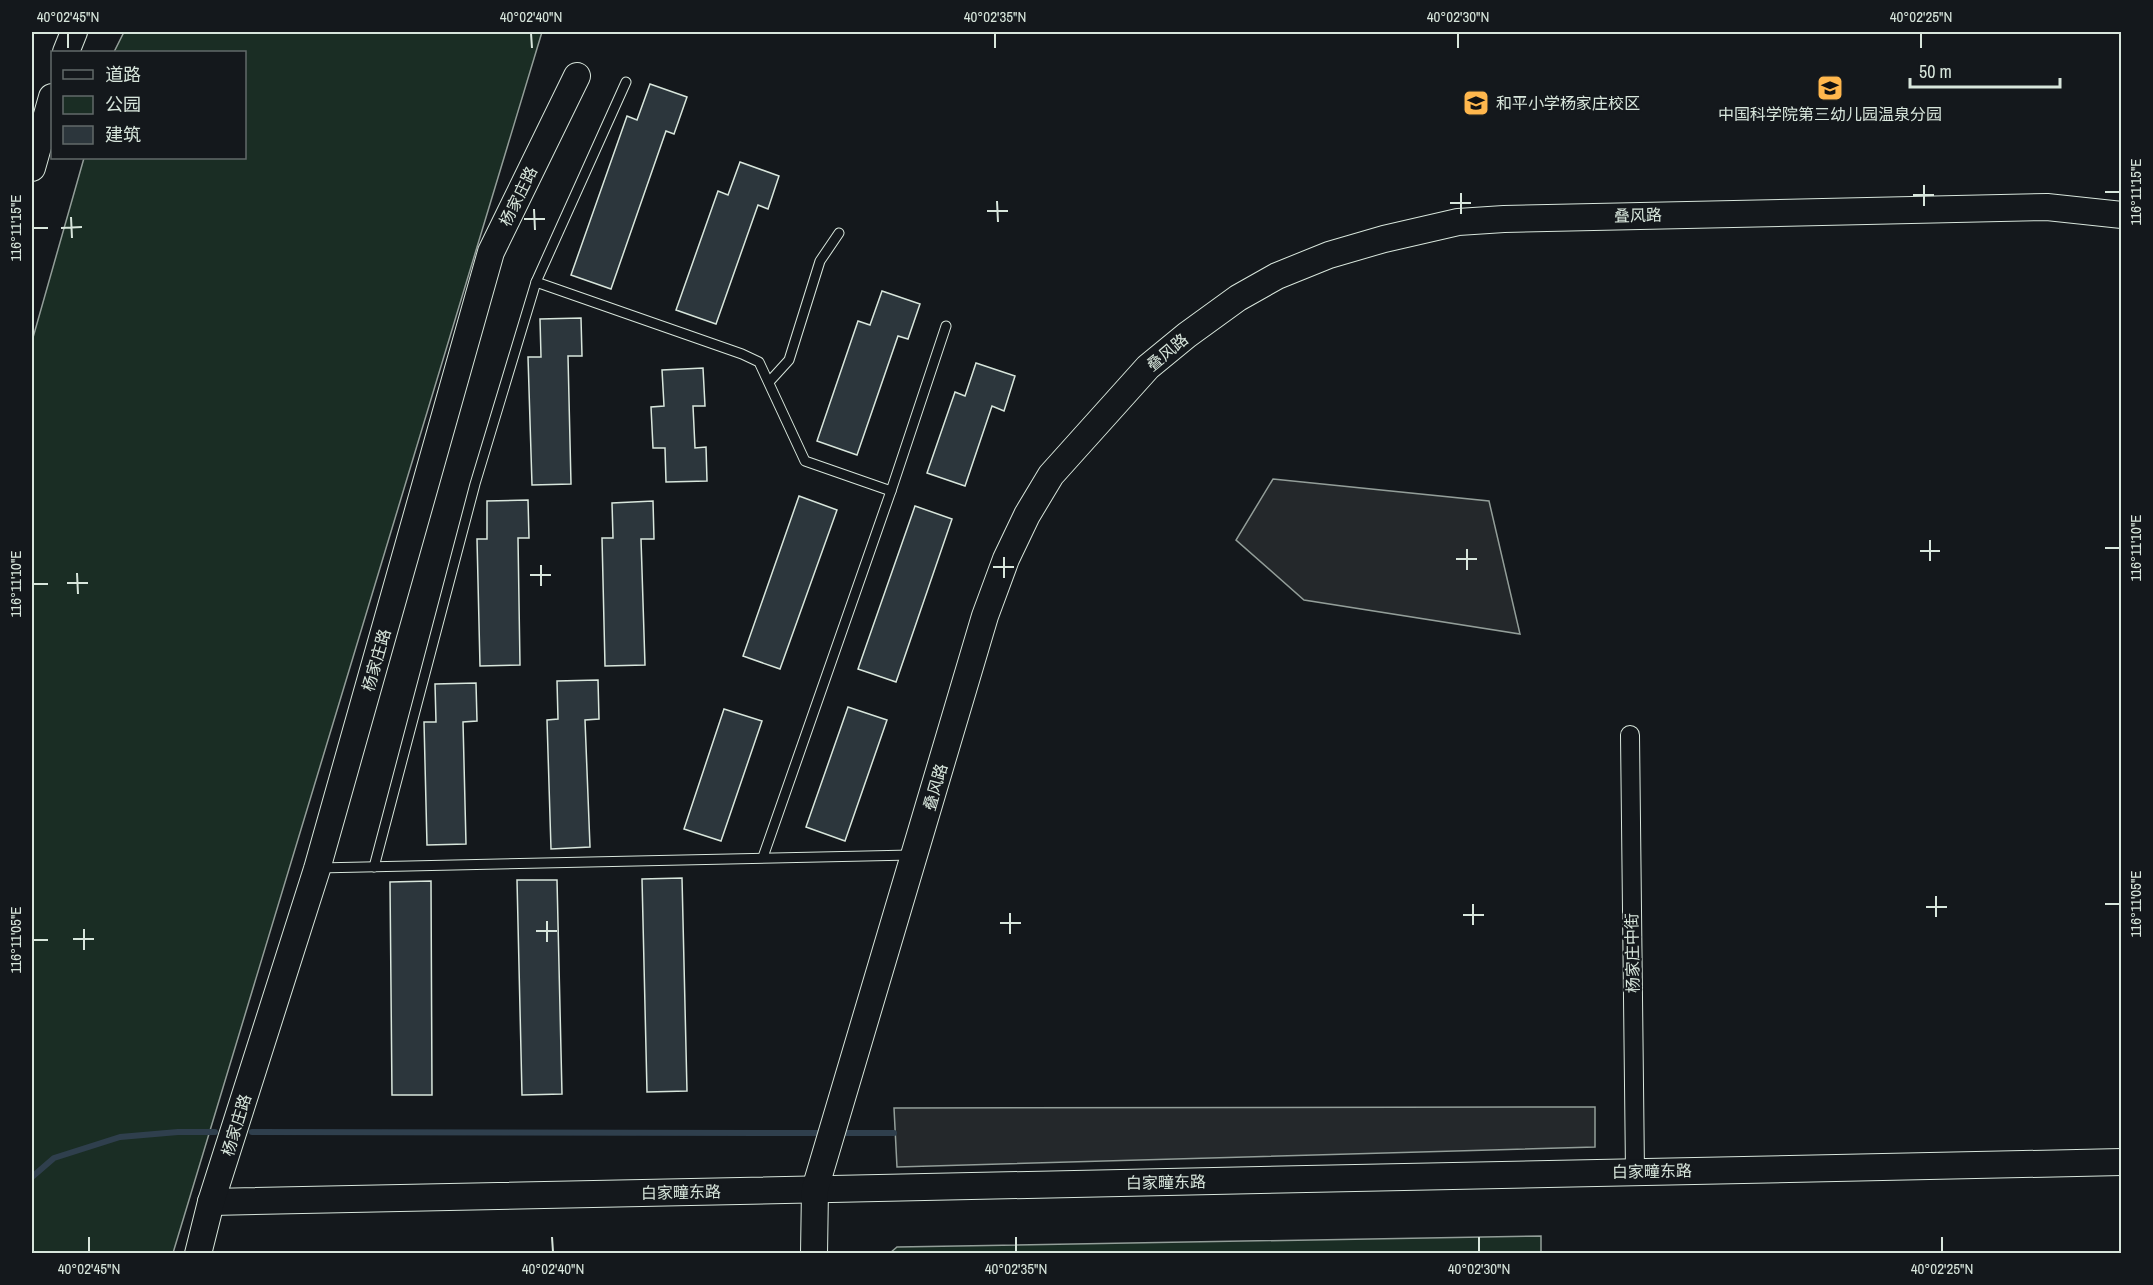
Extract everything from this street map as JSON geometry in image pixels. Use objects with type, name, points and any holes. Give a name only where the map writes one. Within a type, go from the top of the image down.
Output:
[{"type":"street","points":[[66,51],[74,32]]},
{"type":"street","name":"杨家庄路","points":[[198,1254],[211,1202],[316,868],[491,252],[577,76]]},
{"type":"street","points":[[32,168],[51,101]]},
{"type":"street","name":"叠风路","points":[[814,1254],[815,1190],[985,616],[1006,559],[1027,515],[1051,475],[1148,367],[1187,334],[1238,298],[1277,276],[1329,255],[1384,238],[1458,222],[1504,219],[2047,207],[2121,215]]},
{"type":"street","name":"杨家庄中街","points":[[1630,735],[1635,1172]]},
{"type":"street","name":"白家疃东路","points":[[211,1202],[2121,1162]]},
{"type":"lane","points":[[374,867],[475,484],[536,282],[626,82]]},
{"type":"lane","points":[[769,382],[789,360],[820,261],[839,233]]},
{"type":"lane","points":[[536,282],[759,362],[805,461],[891,491]]},
{"type":"lane","points":[[763,857],[946,326]]},
{"type":"lane","points":[[316,868],[915,855]]},
{"type":"green space","points":[[124,32],[542,32],[173,1253],[32,1253],[32,341],[84,159],[246,159],[246,51],[114,51]]},
{"type":"green space","points":[[1541,1236],[1541,1254],[890,1253],[897,1247]]},
{"type":"shaded area","points":[[1273,479],[1489,501],[1520,634],[1304,600],[1236,540]]},
{"type":"shaded area","points":[[1595,1107],[1595,1147],[897,1167],[894,1108]]},
{"type":"building","points":[[650,84],[687,97],[674,134],[666,131],[611,289],[571,275],[627,116],[637,120]]},
{"type":"building","points":[[740,162],[779,176],[768,209],[758,205],[716,324],[676,310],[718,191],[728,195]]},
{"type":"building","points":[[882,291],[920,304],[908,339],[898,336],[857,455],[817,441],[858,321],[870,325]]},
{"type":"building","points":[[581,318],[582,356],[568,356],[571,484],[532,485],[528,357],[541,357],[540,319]]},
{"type":"building","points":[[976,363],[1015,376],[1004,411],[992,406],[965,486],[927,473],[955,392],[965,396]]},
{"type":"building","points":[[703,368],[705,406],[693,406],[695,448],[706,447],[707,481],[666,482],[665,448],[653,448],[651,407],[664,406],[662,370]]},
{"type":"building","points":[[799,496],[837,510],[780,669],[743,656]]},
{"type":"building","points":[[528,500],[529,538],[518,538],[520,665],[480,666],[477,539],[487,539],[487,501]]},
{"type":"building","points":[[653,501],[654,539],[641,539],[645,665],[605,666],[602,538],[613,538],[612,503]]},
{"type":"building","points":[[915,506],[952,519],[896,682],[858,669]]},
{"type":"building","points":[[598,680],[599,719],[585,720],[590,847],[551,849],[547,720],[558,719],[557,681]]},
{"type":"building","points":[[476,683],[477,721],[463,722],[466,844],[427,845],[424,722],[436,722],[435,684]]},
{"type":"building","points":[[848,707],[887,720],[845,841],[806,827]]},
{"type":"building","points":[[724,709],[762,721],[721,841],[684,829]]},
{"type":"building","points":[[682,878],[687,1091],[647,1092],[642,879]]},
{"type":"building","points":[[517,880],[557,880],[562,1094],[522,1095]]},
{"type":"building","points":[[431,881],[432,1095],[392,1095],[390,882]]},
{"type":"waterway","points":[[32,1177],[54,1158],[120,1137],[178,1132],[215,1132]]},
{"type":"waterway","points":[[252,1132],[825,1133]]},
{"type":"waterway","points":[[838,1133],[894,1133]]},
{"type":"place","name":"中国科学院第三幼儿园温泉分园","points":[[1830,88]]},
{"type":"place","name":"和平小学杨家庄校区","points":[[1476,103]]}]
